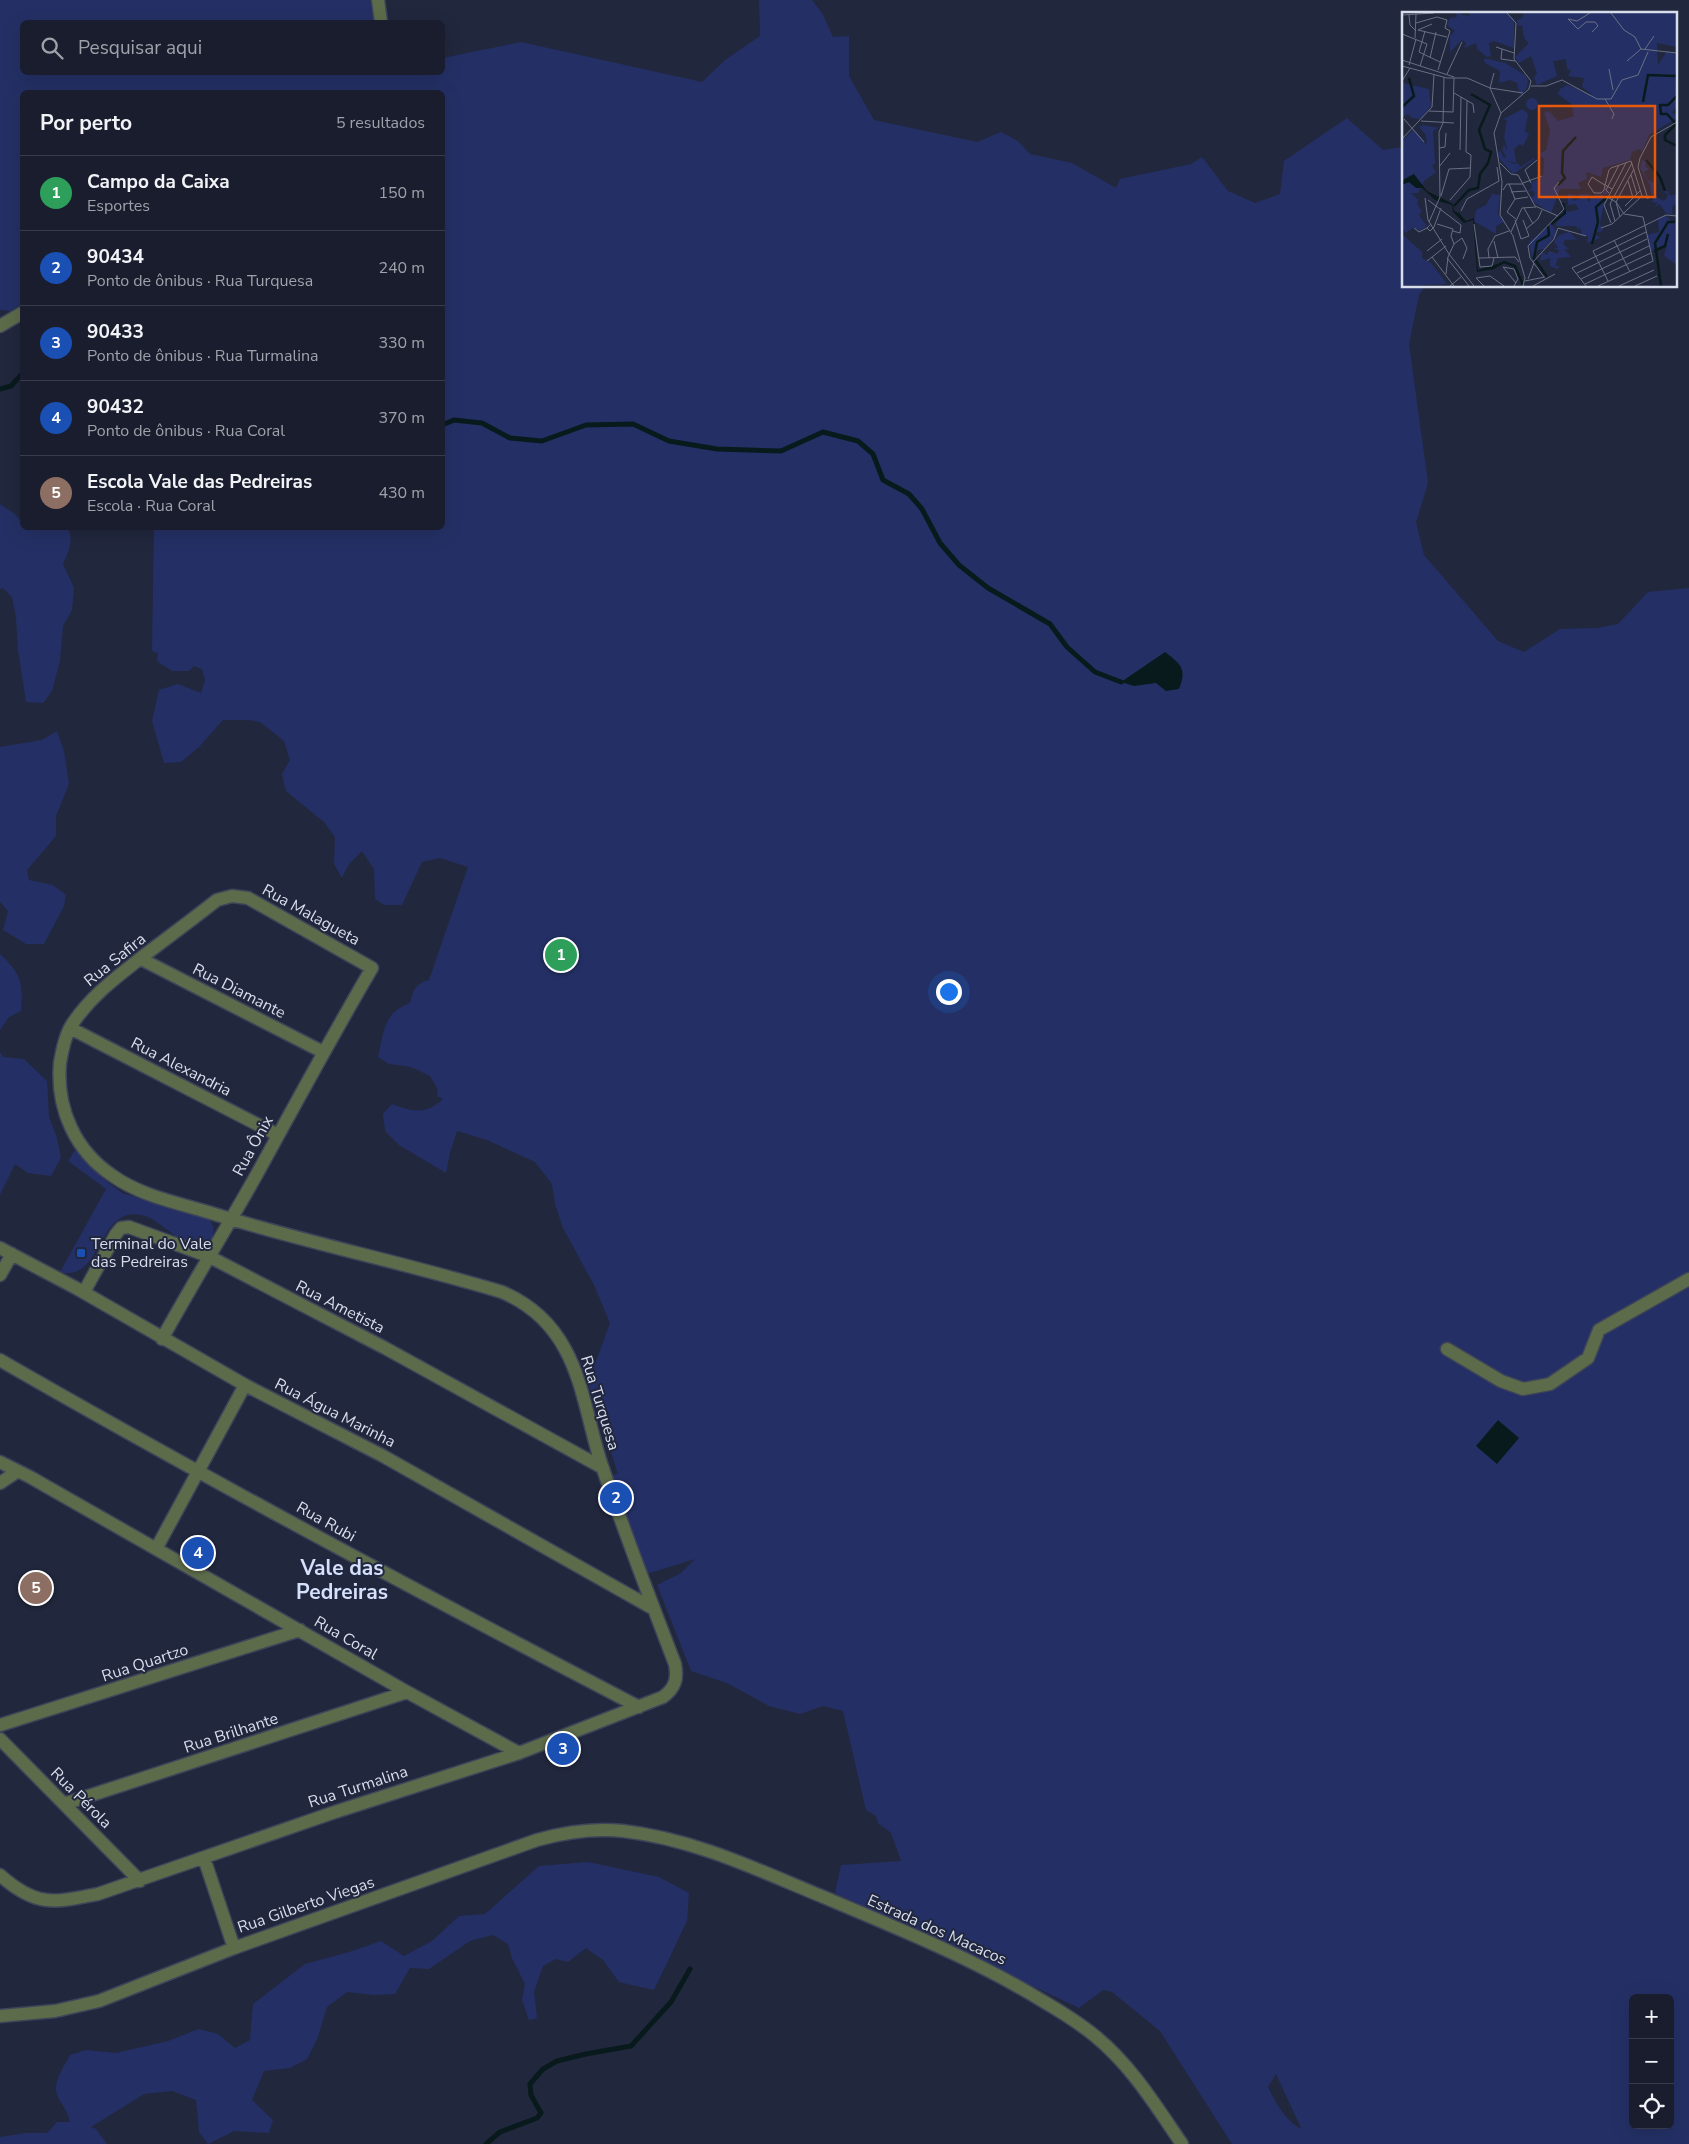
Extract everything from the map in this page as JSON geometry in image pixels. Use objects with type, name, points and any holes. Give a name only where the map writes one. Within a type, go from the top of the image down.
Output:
[{"type":"street","points":[[378,0],[381,20]]},
{"type":"street","points":[[0,326],[20,314]]},
{"type":"street","name":"Rua Safira","points":[[230,1219],[129,1186],[106,1170],[86,1151],[71,1126],[60,1099],[59,1080],[61,1053],[70,1028],[84,1008],[103,988],[217,900],[232,896]]},
{"type":"street","name":"Rua Malagueta","points":[[232,896],[248,898],[372,968]]},
{"type":"street","name":"Rua Diamante","points":[[141,959],[323,1052]]},
{"type":"street","name":"Rua Ônix","points":[[162,1339],[372,968]]},
{"type":"street","name":"Rua Alexandria","points":[[70,1028],[278,1135]]},
{"type":"street","name":"Rua Turquesa","points":[[230,1219],[481,1286],[521,1300],[552,1329],[566,1351],[576,1376],[602,1468],[677,1673]]},
{"type":"street","name":"Rua Ametista","points":[[84,1292],[116,1234],[124,1227],[129,1227],[208,1256],[385,1348],[602,1468]]},
{"type":"street","name":"Rua Água Marinha","points":[[0,1248],[84,1292],[162,1339],[383,1456],[654,1609]]},
{"type":"street","points":[[0,1275],[12,1254]]},
{"type":"street","points":[[1447,1349],[1501,1381],[1523,1389],[1550,1384],[1588,1358],[1599,1330],[1689,1279]]},
{"type":"street","name":"Rua Rubi","points":[[0,1360],[198,1471],[639,1707]]},
{"type":"street","points":[[156,1549],[245,1384]]},
{"type":"street","name":"Rua Coral","points":[[0,1462],[407,1692],[519,1753]]},
{"type":"street","points":[[0,1482],[18,1472]]},
{"type":"street","name":"Rua Quartzo","points":[[0,1725],[300,1630]]},
{"type":"street","name":"Rua Turmalina","points":[[0,1875],[17,1890],[32,1898],[50,1900],[74,1899],[98,1894],[335,1812],[519,1753],[663,1698],[676,1683],[677,1673]]},
{"type":"street","name":"Rua Brilhante","points":[[64,1804],[407,1692]]},
{"type":"street","name":"Rua Pérola","points":[[0,1739],[140,1880]]},
{"type":"street","name":"Rua Gilberto Viegas","points":[[0,2016],[55,2011],[99,2001],[234,1948],[537,1840],[567,1832],[595,1830],[624,1832]]},
{"type":"street","name":"Estrada dos Macacos","points":[[624,1832],[691,1845],[730,1857],[893,1926],[1003,1977],[1077,2022],[1109,2048],[1137,2080],[1182,2144]]},
{"type":"street","points":[[204,1858],[234,1948]]},
{"type":"shaded area","points":[[0,0],[370,0],[374,20],[20,20],[20,75],[445,75],[445,58],[521,42],[702,82],[725,60],[760,36],[759,0],[812,0],[822,13],[833,37],[849,36],[849,76],[874,120],[977,142],[1001,132],[1018,141],[1030,154],[1072,163],[1116,188],[1120,179],[1191,164],[1202,157],[1228,191],[1255,203],[1280,194],[1284,161],[1347,118],[1383,150],[1402,147],[1402,288],[1424,288],[1419,295],[1409,344],[1428,483],[1416,522],[1424,555],[1498,641],[1524,652],[1560,629],[1597,628],[1618,624],[1648,592],[1689,588],[1689,2144],[1232,2144],[1160,2031],[1112,1992],[1103,1990],[1079,2008],[835,1893],[841,1865],[901,1861],[891,1833],[878,1823],[876,1816],[866,1810],[843,1711],[823,1706],[800,1714],[769,1706],[727,1683],[691,1671],[657,1585],[681,1573],[695,1559],[640,1576],[607,1475],[618,1474],[588,1383],[610,1323],[594,1285],[563,1228],[555,1204],[552,1184],[535,1162],[487,1140],[457,1131],[446,1173],[399,1145],[385,1131],[383,1114],[392,1104],[406,1109],[425,1110],[443,1099],[437,1096],[438,1090],[430,1076],[411,1067],[389,1064],[378,1057],[386,1024],[394,1012],[410,1003],[418,985],[429,980],[468,867],[440,858],[422,862],[402,905],[384,905],[375,899],[374,869],[362,851],[349,864],[342,878],[334,864],[335,837],[324,822],[286,791],[282,774],[290,760],[284,741],[260,722],[223,720],[199,747],[181,762],[164,763],[152,721],[159,690],[178,684],[201,693],[205,680],[202,669],[194,666],[189,671],[172,671],[157,661],[158,653],[152,651],[154,530],[445,530],[445,90],[20,90],[20,304],[11,311],[0,310]],"holes":[[[1276,2074],[1301,2129],[1286,2116],[1268,2087]]]},
{"type":"shaded area","points":[[0,504],[20,520],[20,530],[68,530],[71,541],[63,564],[74,588],[72,610],[63,626],[60,661],[52,691],[43,703],[26,702],[12,597],[3,588],[0,589]]},
{"type":"shaded area","points":[[1165,652],[1181,668],[1182,676],[1179,689],[1166,691],[1156,683],[1134,686],[1121,682]]},
{"type":"shaded area","points":[[57,731],[64,751],[69,784],[56,816],[56,836],[27,870],[29,880],[53,885],[66,895],[64,906],[44,944],[26,944],[3,930],[8,911],[0,902],[0,747],[42,740]]},
{"type":"shaded area","points":[[0,954],[17,974],[22,993],[21,1011],[9,1017],[0,1030]]},
{"type":"shaded area","points":[[0,1052],[3,1057],[24,1059],[47,1081],[49,1117],[57,1138],[61,1158],[51,1176],[28,1173],[15,1164],[0,1195]]},
{"type":"shaded area","points":[[75,1150],[101,1177],[122,1193],[210,1220],[213,1237],[210,1243],[201,1249],[192,1247],[181,1241],[159,1223],[147,1217],[126,1215],[107,1232],[85,1266],[74,1272],[60,1272],[106,1189],[68,1161]]},
{"type":"shaded area","points":[[1498,1420],[1519,1438],[1497,1464],[1476,1446]]},
{"type":"shaded area","points":[[588,1862],[659,1877],[689,1893],[687,1921],[654,1990],[619,1982],[603,1960],[586,1948],[568,1962],[556,1959],[543,1966],[534,1992],[537,2018],[529,2020],[522,2000],[525,1984],[512,1958],[508,1944],[493,1935],[470,1941],[429,1969],[410,1968],[395,1994],[374,1995],[347,1992],[327,2007],[318,2037],[307,2059],[290,2068],[264,2071],[252,2100],[273,2120],[269,2133],[234,2131],[208,2144],[199,2132],[196,2100],[172,2091],[144,2094],[91,2127],[96,2129],[107,2144],[0,2144],[0,2137],[26,2133],[47,2133],[57,2122],[70,2122],[56,2092],[56,2087],[59,2076],[70,2055],[86,2050],[116,2053],[168,2041],[199,2029],[218,2034],[235,2048],[250,2040],[253,2004],[305,1964],[381,1941],[404,1956],[432,1941],[459,1916],[485,1914],[539,1866]]},
{"type":"waterway","points":[[0,389],[11,386],[20,376]]},
{"type":"waterway","points":[[445,424],[454,420],[482,423],[510,438],[542,441],[586,425],[633,424],[669,441],[717,449],[781,451],[823,432],[858,441],[873,454],[883,480],[909,494],[922,509],[940,543],[959,565],[988,588],[1050,624],[1067,647],[1095,672],[1121,682]]},
{"type":"waterway","points":[[486,2144],[500,2132],[537,2118],[541,2113],[531,2095],[530,2084],[543,2069],[557,2061],[631,2046],[671,2002],[690,1969]]},
{"type":"place","name":"Campo da Caixa","points":[[561,955]]},
{"type":"place","name":"Terminal do Vale das Pedreiras","points":[[81,1253]]},
{"type":"place","name":"90434","points":[[616,1498]]},
{"type":"place","name":"90432","points":[[198,1553]]},
{"type":"place","name":"Escola Vale das Pedreiras","points":[[36,1588]]},
{"type":"place","name":"90433","points":[[563,1749]]},
{"type":"district","name":"Vale das Pedreiras","points":[[342,1580]]}]
